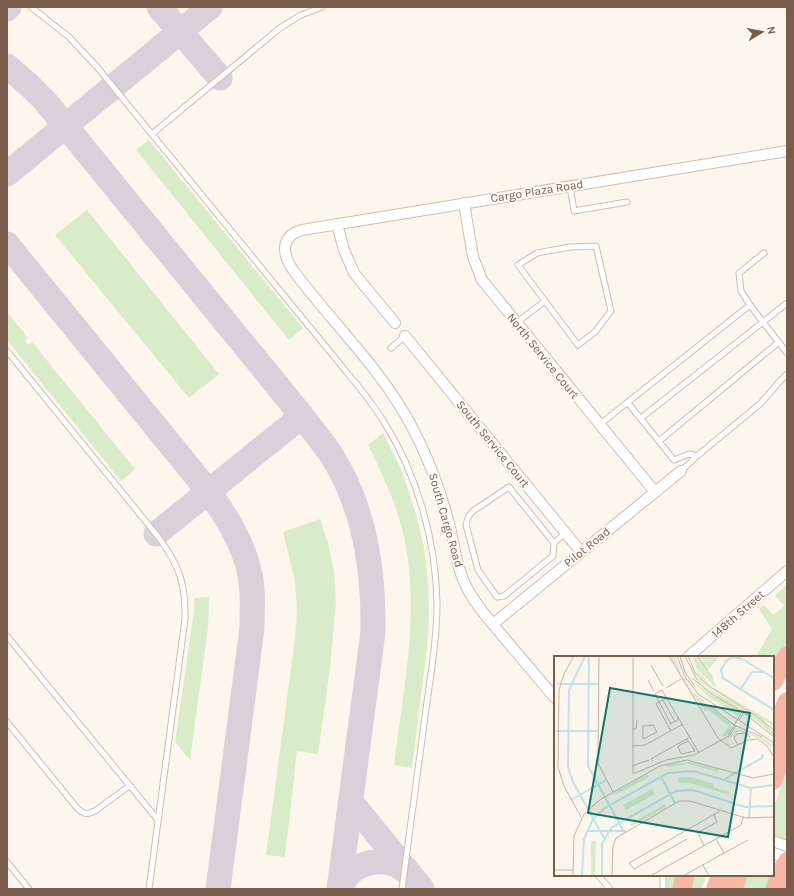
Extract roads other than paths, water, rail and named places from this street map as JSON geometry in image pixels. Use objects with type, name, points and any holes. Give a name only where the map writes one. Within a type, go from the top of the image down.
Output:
[{"type":"highway","points":[[774,679],[787,656]]},
{"type":"highway","points":[[774,736],[787,702]]},
{"type":"highway","points":[[774,777],[787,742]]},
{"type":"highway","points":[[775,889],[781,856]]},
{"type":"highway","points":[[682,889],[685,876]]},
{"type":"highway","points":[[716,889],[721,876]]},
{"type":"highway","points":[[733,889],[738,876]]},
{"type":"street","name":"Cargo Plaza Road","points":[[289,237],[302,230],[787,151]]},
{"type":"street","name":"North Service Court","points":[[464,203],[473,257],[479,275],[486,286],[654,492]]},
{"type":"street","points":[[337,224],[344,250],[354,273],[395,324]]},
{"type":"street","name":"South Cargo Road","points":[[289,237],[285,245],[289,264],[381,378],[413,428],[426,454],[438,488],[465,586],[493,624],[554,697]]},
{"type":"street","name":"South Service Court","points":[[405,336],[581,552]]},
{"type":"street","name":"Pilot Road","points":[[493,624],[681,470]]},
{"type":"street","name":"148th Street","points":[[689,656],[787,571]]},
{"type":"lane","points":[[31,7],[64,33],[97,67],[366,396],[384,423],[400,451],[409,471],[428,529],[434,561],[437,603],[434,648],[402,889]]},
{"type":"lane","points":[[152,134],[280,28],[301,15],[322,7]]},
{"type":"lane","points":[[570,186],[574,211],[626,202]]},
{"type":"lane","points":[[570,246],[596,246],[611,311],[595,332],[578,345],[545,301],[518,264],[537,253],[570,246]]},
{"type":"lane","points":[[764,253],[739,273],[741,291],[787,353]]},
{"type":"lane","points":[[516,323],[545,301]]},
{"type":"lane","points":[[641,418],[787,303]]},
{"type":"lane","points":[[599,426],[750,305]]},
{"type":"lane","points":[[391,348],[405,336]]},
{"type":"lane","points":[[659,441],[779,342]]},
{"type":"lane","points":[[7,351],[156,534],[170,553],[179,572],[184,593],[185,619],[149,889]]},
{"type":"lane","points":[[681,470],[761,403],[787,374]]},
{"type":"lane","points":[[628,403],[674,460],[688,454],[697,456]]},
{"type":"lane","points":[[554,543],[509,487],[473,511],[468,517],[466,525],[478,570],[497,597],[504,596],[553,556],[554,543],[565,533]]},
{"type":"lane","points":[[7,636],[158,820]]},
{"type":"lane","points":[[7,722],[77,808],[83,813],[89,814],[95,811],[129,786]]},
{"type":"lane","points":[[7,862],[29,889]]},
{"type":"lane","points":[[599,876],[610,889]]},
{"type":"lane","points":[[663,876],[663,889]]}]
